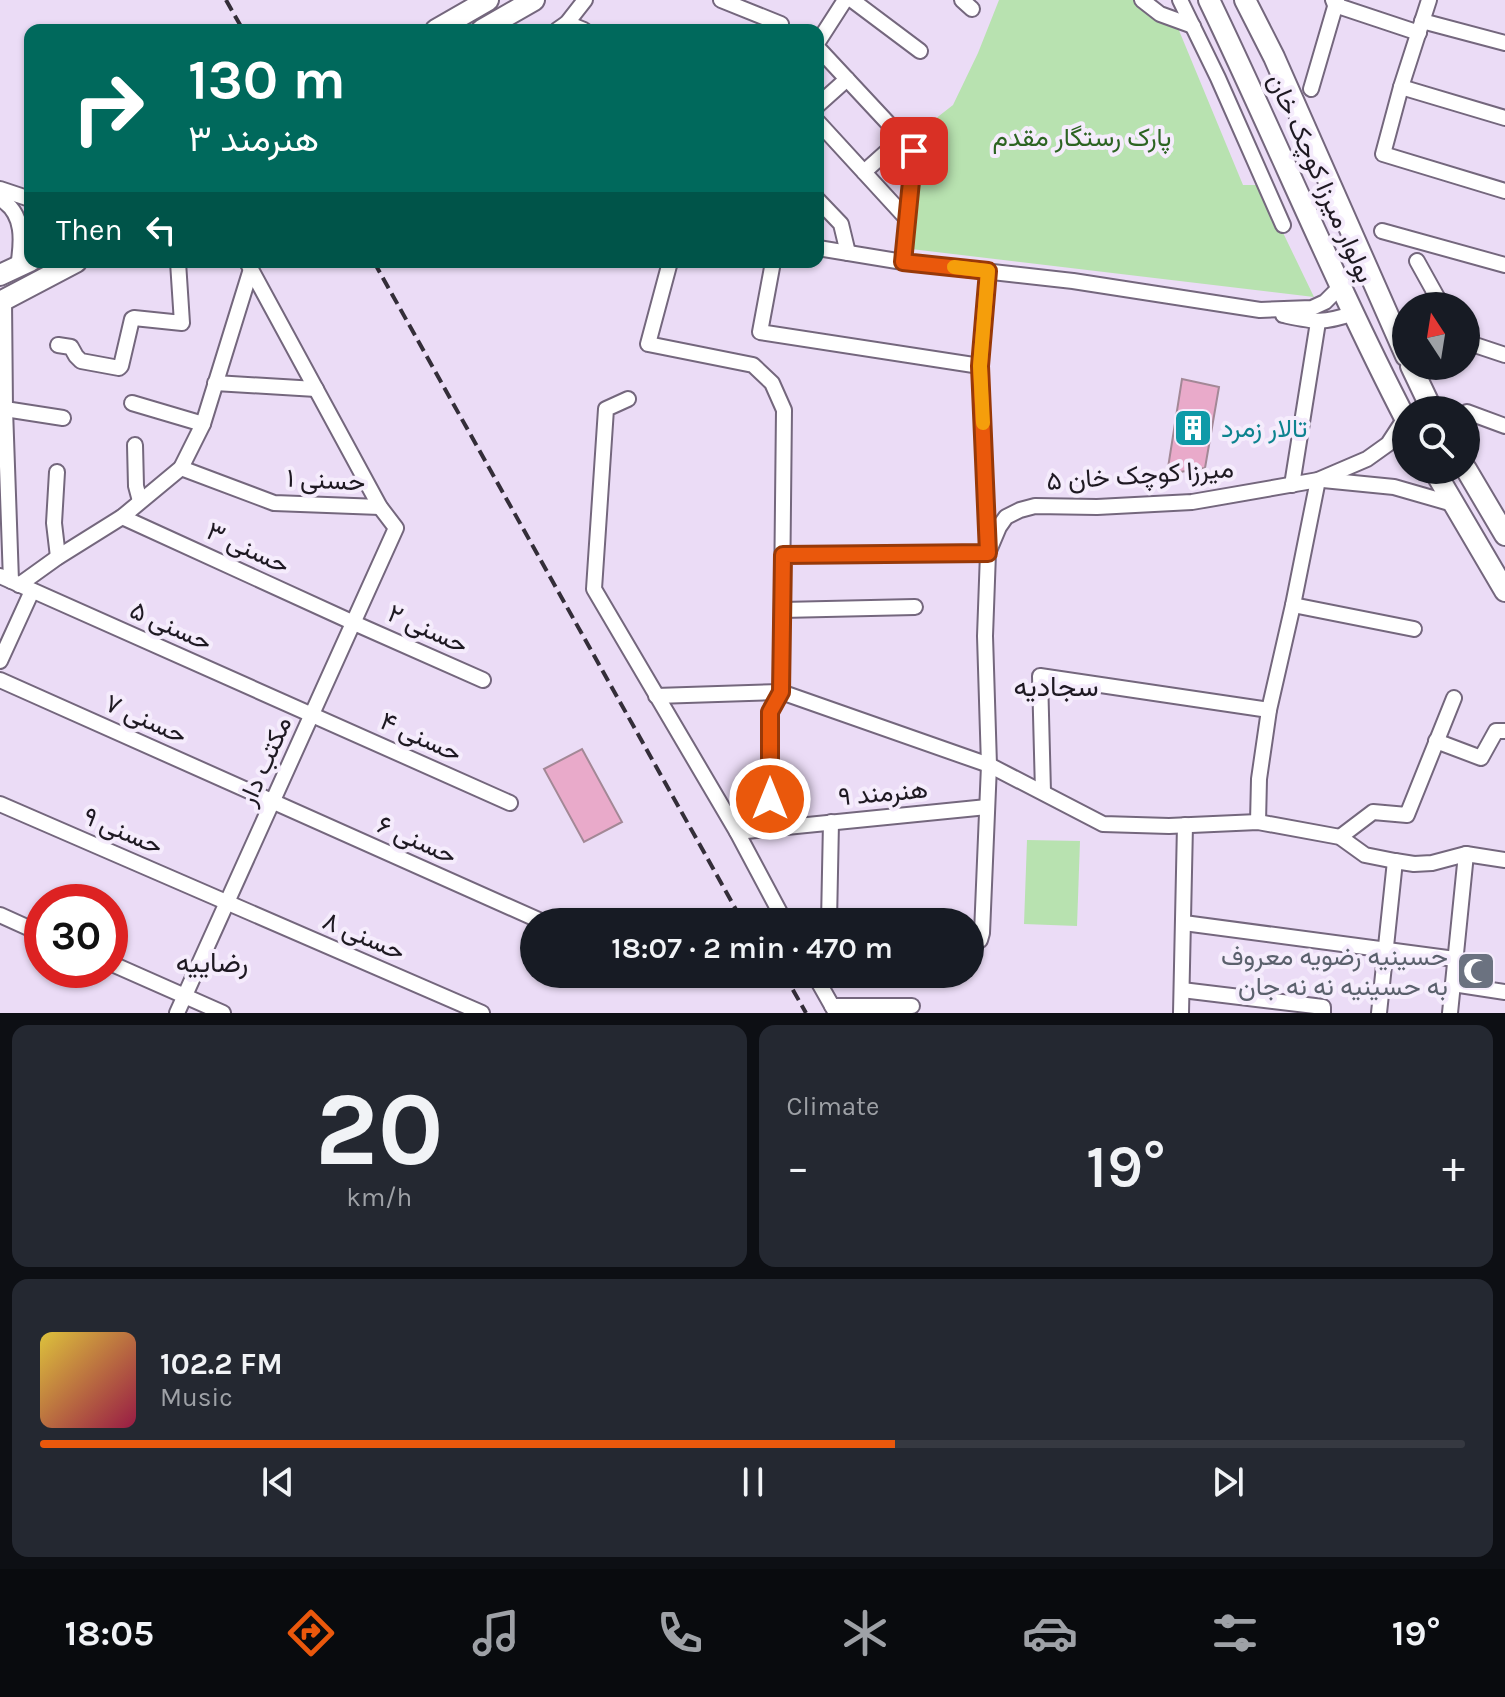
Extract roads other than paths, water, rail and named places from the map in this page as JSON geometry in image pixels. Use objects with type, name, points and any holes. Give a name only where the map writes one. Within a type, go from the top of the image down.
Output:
[{"type":"main road","points":[[446,24],[488,0]]},
{"type":"main road","points":[[492,24],[534,0]]},
{"type":"main road","name":"بولوار میرزا کوچک خان","points":[[1209,0],[1394,396]]},
{"type":"main road","name":"بولوار میرزا کوچک خان","points":[[1245,0],[1392,310]]},
{"type":"main road","points":[[2,301],[65,268]]},
{"type":"main road","points":[[1442,484],[1503,585]]},
{"type":"main road","points":[[1475,484],[1505,535]]},
{"type":"street","points":[[564,24],[585,0]]},
{"type":"street","points":[[721,0],[781,24]]},
{"type":"street","points":[[824,35],[845,0]]},
{"type":"street","points":[[852,0],[920,51]]},
{"type":"street","points":[[1142,0],[1160,14],[1193,26]]},
{"type":"street","points":[[1180,0],[1283,225]]},
{"type":"street","points":[[1429,0],[1383,154],[1505,191]]},
{"type":"street","points":[[1311,89],[1335,2],[1420,27],[1505,43]]},
{"type":"street","points":[[824,52],[914,151],[903,262]]},
{"type":"street","points":[[824,100],[847,79]]},
{"type":"street","points":[[1401,87],[1505,118]]},
{"type":"street","points":[[824,129],[907,219]]},
{"type":"street","points":[[864,172],[902,138]]},
{"type":"street","points":[[0,189],[24,197]]},
{"type":"street","points":[[0,199],[10,205],[19,221],[22,242],[16,268]]},
{"type":"street","points":[[824,206],[841,224],[848,253]]},
{"type":"street","points":[[1382,231],[1505,265]]},
{"type":"street","points":[[824,249],[903,262],[1073,281],[1318,322],[1332,321],[1354,313]]},
{"type":"street","points":[[1417,261],[1434,292]]},
{"type":"street","points":[[58,345],[71,347],[81,361],[119,368],[132,319],[182,323],[178,268]]},
{"type":"street","points":[[15,583],[122,517],[181,468],[203,424],[248,268]]},
{"type":"street","points":[[251,268],[380,507]]},
{"type":"street","points":[[668,268],[648,344],[753,365],[772,383],[784,410],[781,692],[770,712],[770,828]]},
{"type":"street","points":[[772,268],[760,332],[980,366]]},
{"type":"street","points":[[983,908],[989,765],[985,636],[988,553],[980,366],[988,271]]},
{"type":"street","points":[[1260,310],[1312,308],[1325,302],[1341,286]]},
{"type":"street","points":[[0,661],[15,583],[3,478],[2,301]]},
{"type":"street","points":[[1292,485],[1318,322]]},
{"type":"street","points":[[1480,347],[1505,355]]},
{"type":"street","points":[[215,383],[316,389]]},
{"type":"street","points":[[628,399],[606,409],[594,589],[737,832],[778,908]]},
{"type":"street","points":[[132,403],[203,424]]},
{"type":"street","points":[[5,409],[63,418]]},
{"type":"street","points":[[1480,417],[1505,426]]},
{"type":"street","name":"میرزا کوچک خان ۵","points":[[988,553],[1006,517],[1020,510],[1035,506],[1097,507],[1192,502],[1318,480],[1367,459],[1392,438]]},
{"type":"street","points":[[135,445],[136,486],[140,501]]},
{"type":"street","name":"حسنی ۱","points":[[181,468],[274,503],[380,507]]},
{"type":"street","points":[[57,472],[54,523],[58,557]]},
{"type":"street","points":[[1258,822],[1259,779],[1269,710],[1318,480]]},
{"type":"street","name":"میرزا کوچک خان ۵","points":[[1318,480],[1394,487],[1453,504]]},
{"type":"street","name":"مکتب دار","points":[[177,1013],[396,528],[380,507]]},
{"type":"street","name":"حسنی ۳","points":[[122,517],[354,623]]},
{"type":"street","points":[[783,555],[988,553]]},
{"type":"street","name":"حسنی ۵","points":[[15,583],[312,715]]},
{"type":"street","points":[[1293,605],[1414,629]]},
{"type":"street","points":[[782,610],[915,607]]},
{"type":"street","name":"حسنی ۲","points":[[354,623],[483,680]]},
{"type":"street","points":[[1043,792],[1040,676],[1269,710]]},
{"type":"street","name":"حسنی ۷","points":[[0,680],[272,803]]},
{"type":"street","points":[[656,696],[781,692],[989,765],[1103,824],[1258,822],[1340,837],[1365,855],[1414,864],[1432,863],[1466,854],[1505,860]]},
{"type":"street","points":[[1340,837],[1373,812],[1407,815],[1454,698]]},
{"type":"street","name":"حسنی ۴","points":[[312,715],[510,803]]},
{"type":"street","points":[[1436,741],[1481,758],[1496,731],[1505,731]]},
{"type":"street","name":"حسنی ۶","points":[[272,803],[520,912]]},
{"type":"street","name":"حسنی ۹","points":[[0,804],[227,902]]},
{"type":"street","name":"هنرمند ۹","points":[[737,832],[987,807]]},
{"type":"street","points":[[829,908],[831,822]]},
{"type":"street","points":[[1181,1013],[1185,825]]},
{"type":"street","points":[[1450,1013],[1466,854]]},
{"type":"street","points":[[1379,1013],[1395,861]]},
{"type":"street","name":"حسنی ۸","points":[[227,902],[482,1013]]},
{"type":"street","points":[[0,915],[24,926]]},
{"type":"street","points":[[1184,923],[1455,959]]},
{"type":"street","points":[[128,971],[223,1013]]},
{"type":"street","points":[[1453,984],[1505,992]]},
{"type":"street","points":[[822,988],[834,1010],[912,1006]]},
{"type":"street","points":[[1182,990],[1323,1007],[1323,1013]]},
{"type":"railway","points":[[226,0],[240,24]]},
{"type":"railway","points":[[377,268],[735,908]]},
{"type":"railway","points":[[792,988],[806,1013]]},
{"type":"place","name":"تالار زمرد","points":[[1193,428]]},
{"type":"place","name":"حسینیه رضویه معروف به حسینیه نه نه جان","points":[[1476,971]]},
{"type":"district","name":"سجادیه","points":[[1056,686]]},
{"type":"district","name":"رضاییه","points":[[212,962]]},
{"type":"park label","name":"پارک رستگار مقدم","points":[[1082,137]]}]
